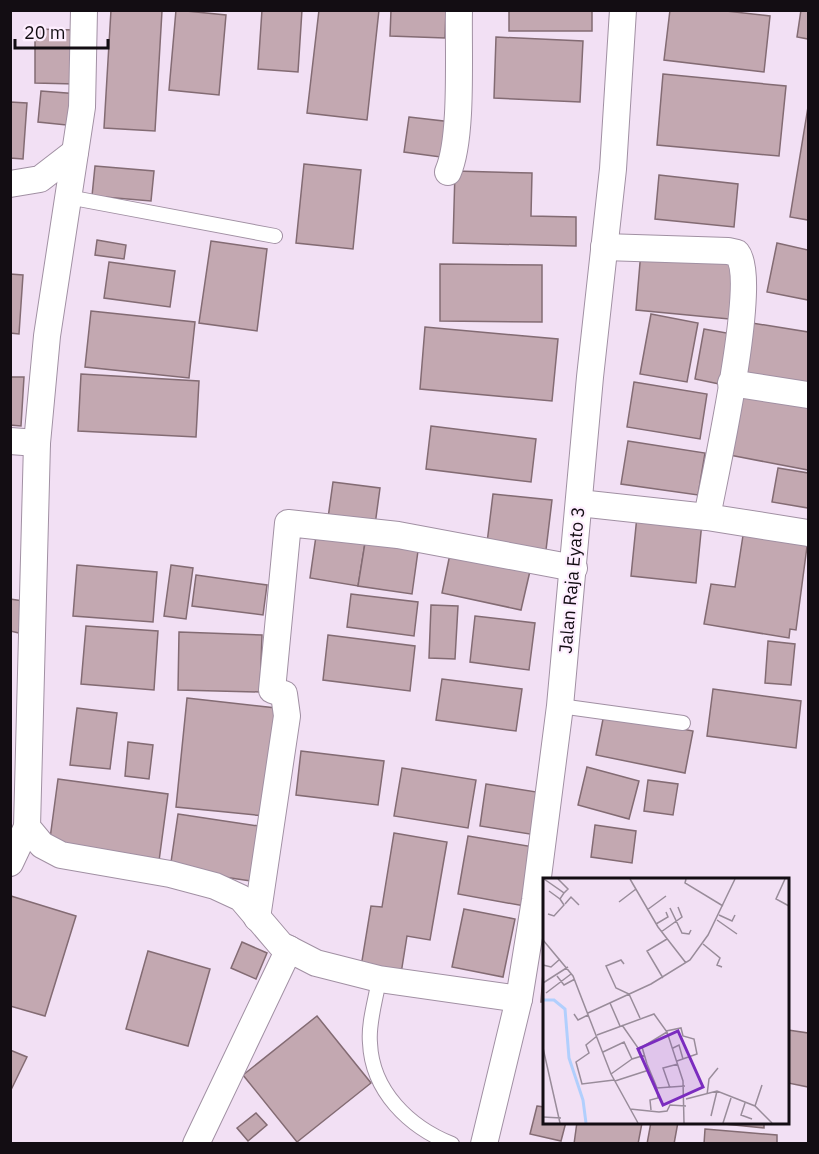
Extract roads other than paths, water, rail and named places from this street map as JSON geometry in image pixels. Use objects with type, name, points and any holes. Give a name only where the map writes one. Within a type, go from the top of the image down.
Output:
[{"type":"street","points":[[10,863],[27,827],[37,443],[47,336],[82,107],[84,10]]},
{"type":"street","points":[[448,172],[453,161],[456,137],[459,10]]},
{"type":"street","name":"Jalan Raja Eyato 3","points":[[484,1143],[519,999],[535,900],[560,706],[613,169],[623,10]]},
{"type":"street","points":[[10,184],[40,179],[75,152]]},
{"type":"street","points":[[604,247],[737,253],[744,265],[731,383],[707,517]]},
{"type":"street","points":[[731,383],[808,395]]},
{"type":"street","points":[[10,441],[37,443]]},
{"type":"street","points":[[579,503],[707,517],[808,533]]},
{"type":"street","points":[[257,918],[287,716],[284,694],[272,690],[288,523],[398,535],[574,568]]},
{"type":"street","points":[[27,827],[42,845],[61,855],[170,874],[215,886],[241,898],[281,945],[316,963],[379,979],[519,999]]},
{"type":"street","points":[[196,1143],[289,949]]},
{"type":"lane","points":[[68,197],[275,236]]},
{"type":"lane","points":[[560,706],[683,723]]},
{"type":"lane","points":[[379,979],[369,1041],[380,1081],[391,1101],[408,1119],[452,1143]]}]
